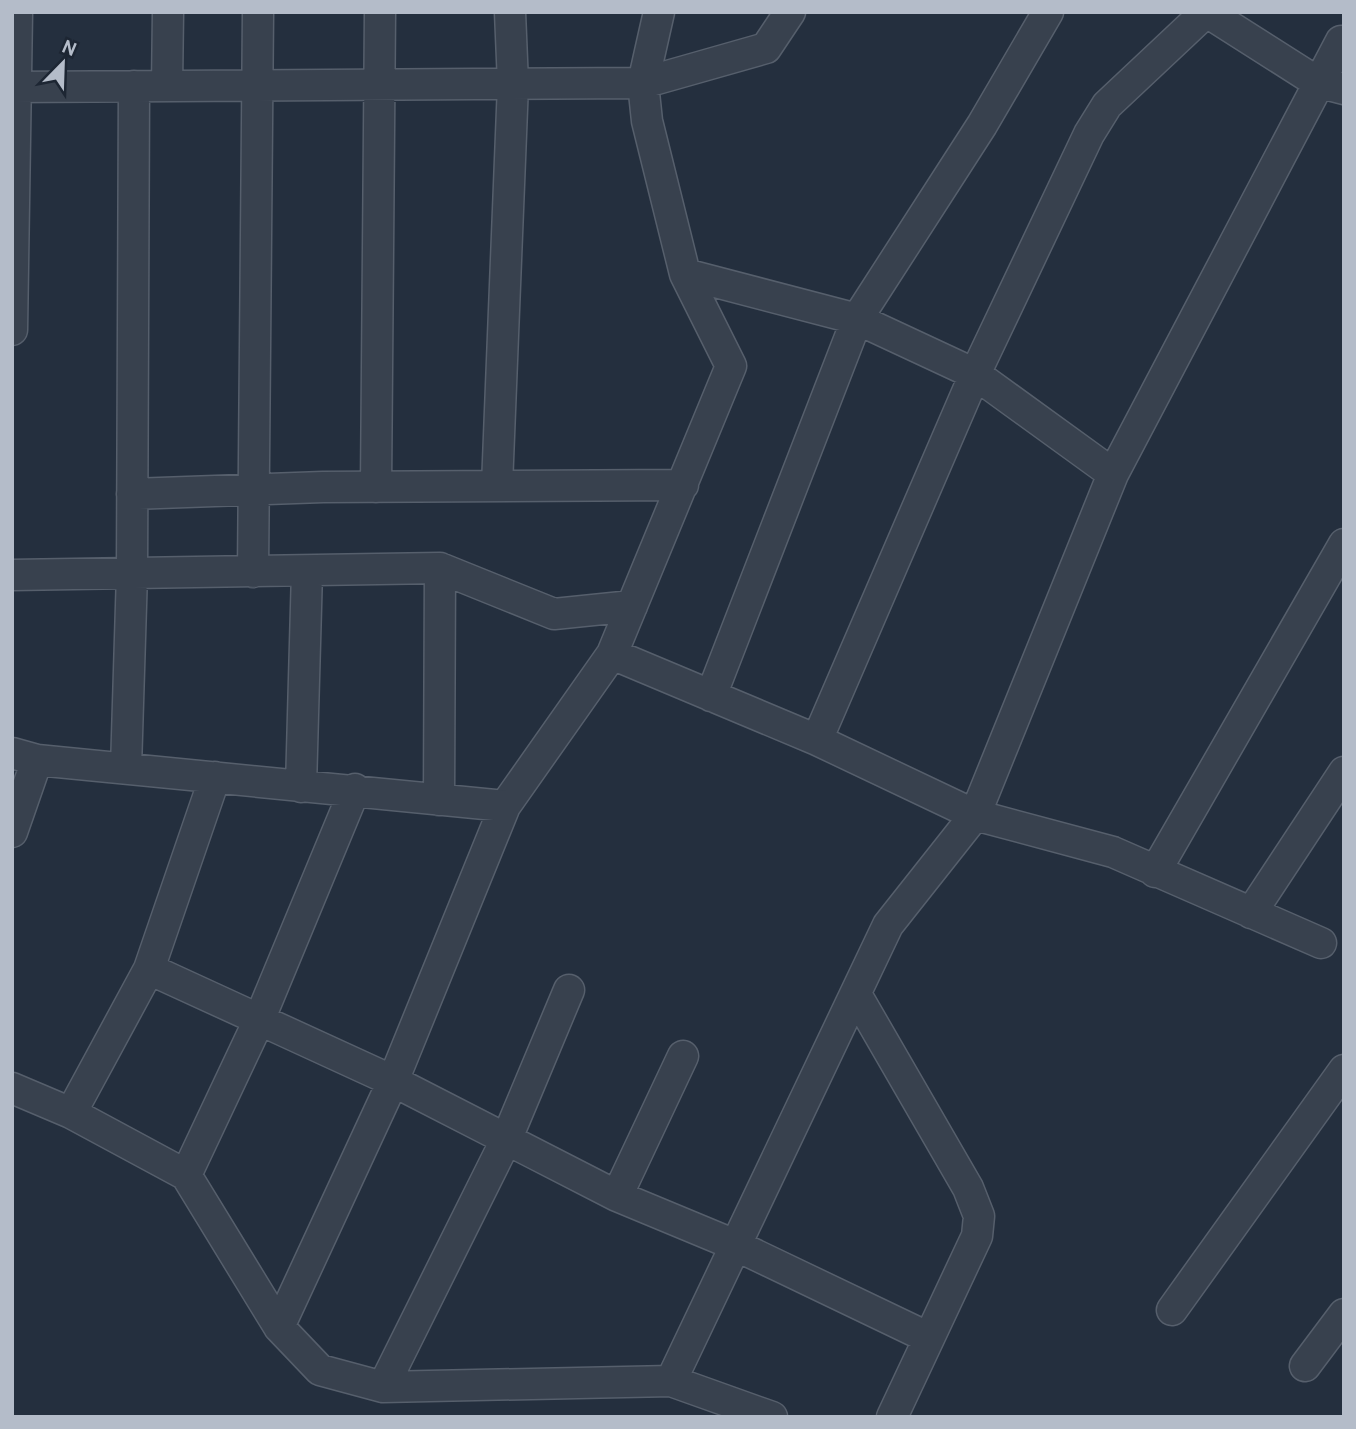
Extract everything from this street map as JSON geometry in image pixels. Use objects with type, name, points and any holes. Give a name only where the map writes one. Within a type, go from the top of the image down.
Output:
[{"type":"street","points":[[12,330],[17,12]]},
{"type":"street","points":[[167,86],[168,12]]},
{"type":"street","points":[[253,572],[258,12]]},
{"type":"street","points":[[376,486],[380,12]]},
{"type":"street","points":[[497,486],[513,84],[510,12]]},
{"type":"street","points":[[279,1327],[393,1081],[505,806],[612,654],[732,366],[685,274],[647,121],[643,83],[659,12]]},
{"type":"street","points":[[15,87],[643,83],[766,48],[790,12]]},
{"type":"street","points":[[711,696],[857,320],[982,125],[1048,12]]},
{"type":"street","points":[[817,740],[975,374],[1089,134],[1107,105],[1207,12],[1331,86]]},
{"type":"street","points":[[671,1381],[888,925],[975,815],[1113,474],[1331,86],[1341,41]]},
{"type":"street","points":[[126,768],[132,573],[134,86]]},
{"type":"street","points":[[685,274],[857,320],[975,374],[1113,474]]},
{"type":"street","points":[[132,494],[376,486],[683,485]]},
{"type":"street","points":[[1155,872],[1344,544]]},
{"type":"street","points":[[12,575],[440,568],[554,614],[632,606]]},
{"type":"street","points":[[439,800],[440,568]]},
{"type":"street","points":[[301,787],[307,571]]},
{"type":"street","points":[[612,654],[817,740],[975,815],[1112,852],[1321,943]]},
{"type":"street","points":[[12,832],[25,756],[301,787],[355,789],[505,806]]},
{"type":"street","points":[[71,1113],[149,969],[215,777]]},
{"type":"street","points":[[1251,913],[1341,779]]},
{"type":"street","points":[[186,1175],[260,1018],[355,789]]},
{"type":"street","points":[[149,969],[393,1081],[617,1196],[735,1245],[927,1337]]},
{"type":"street","points":[[383,1387],[507,1138],[569,990]]},
{"type":"street","points":[[856,996],[968,1188],[979,1216],[977,1236],[927,1337],[892,1417]]},
{"type":"street","points":[[617,1196],[683,1056]]},
{"type":"street","points":[[1172,1310],[1344,1070]]},
{"type":"street","points":[[12,1088],[71,1113],[186,1175],[279,1327],[320,1370],[383,1387],[671,1381],[772,1417]]},
{"type":"street","points":[[1305,1366],[1344,1314]]}]
